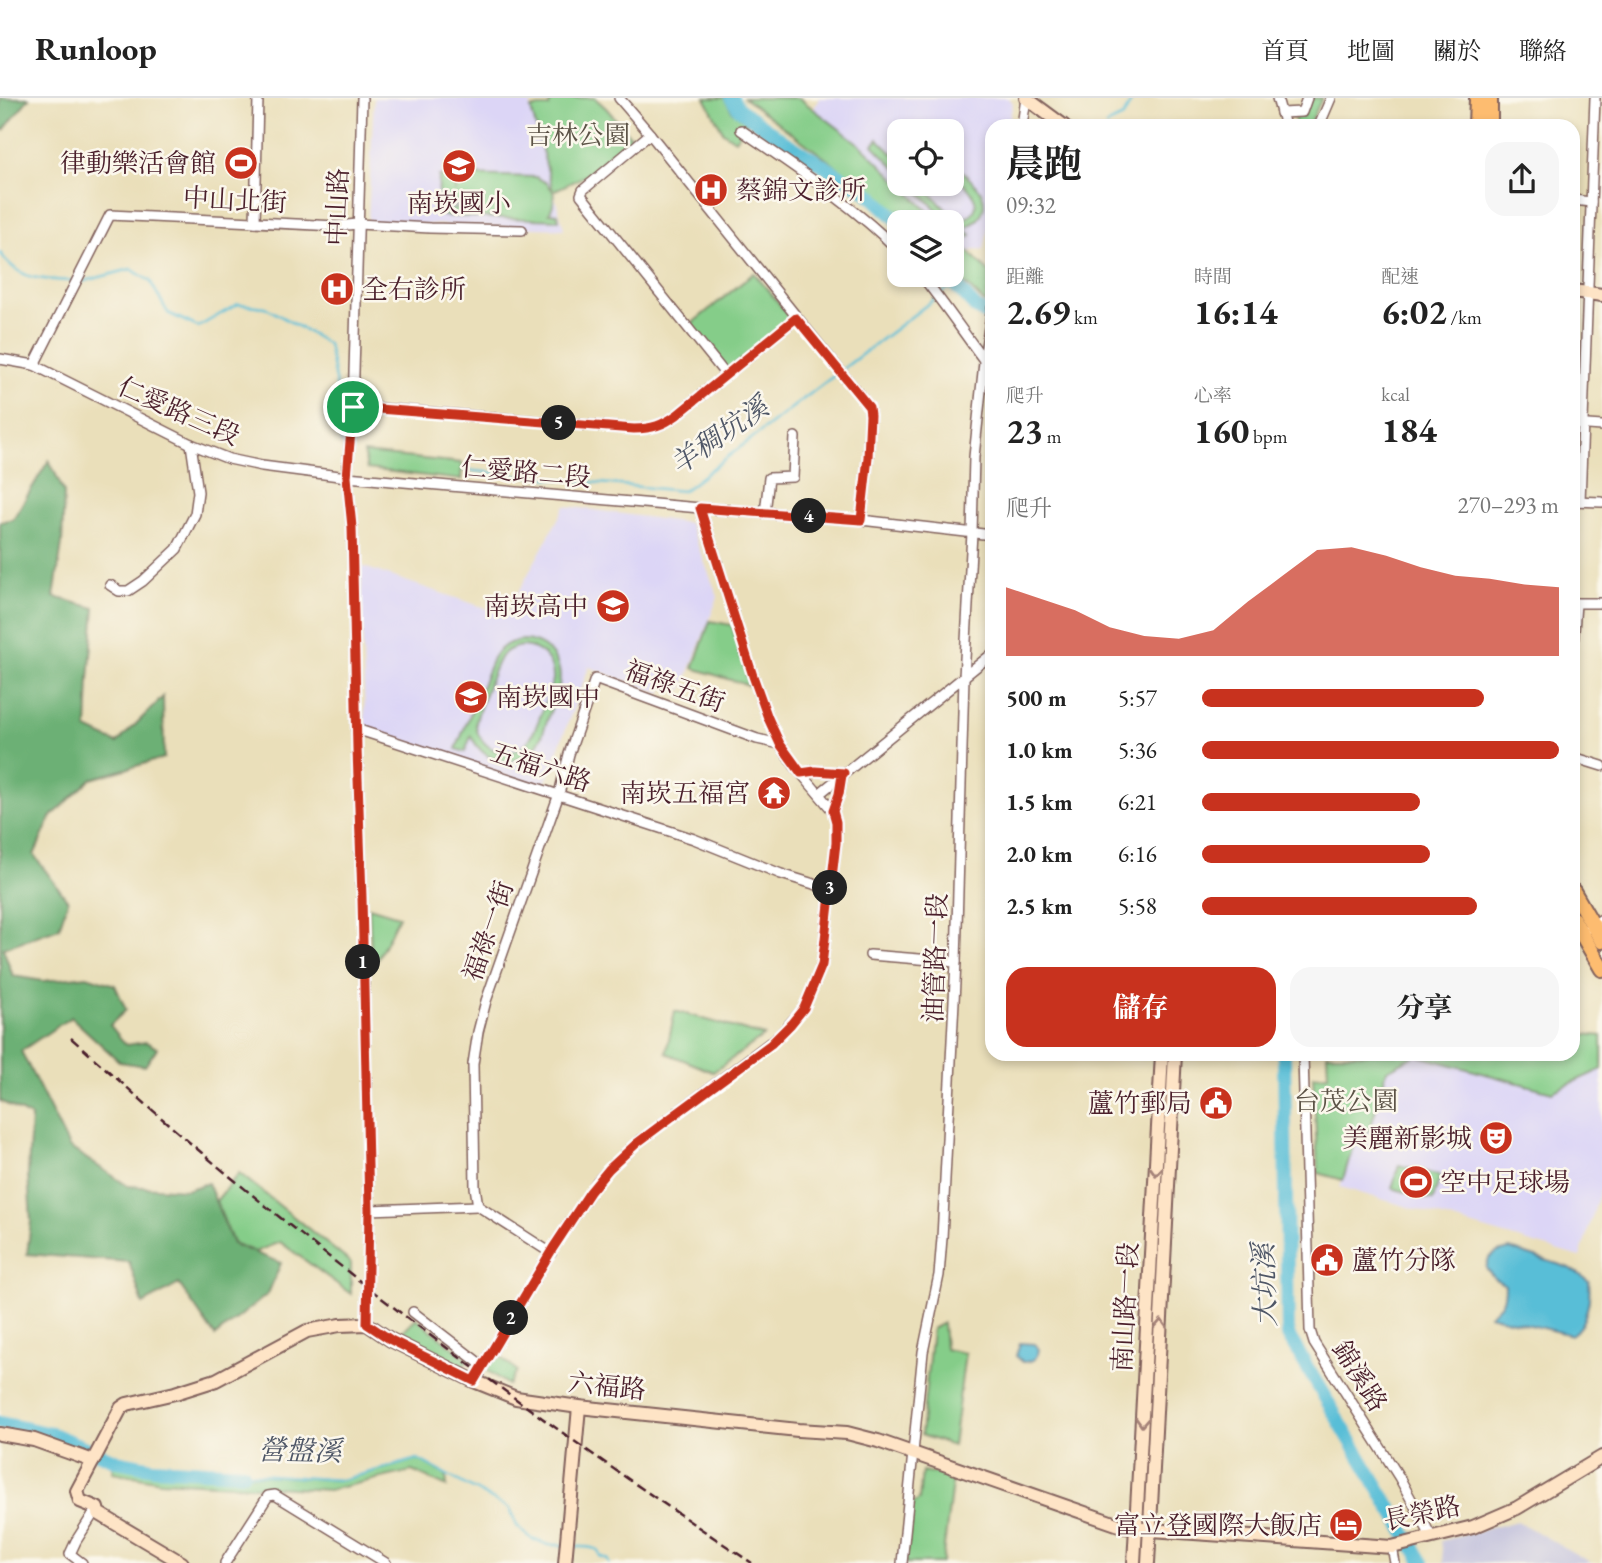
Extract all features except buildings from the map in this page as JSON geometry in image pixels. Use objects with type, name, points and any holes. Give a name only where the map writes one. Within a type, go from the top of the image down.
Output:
[{"type":"main road","points":[[1476,119],[1477,98]]},
{"type":"main road","points":[[1490,98],[1490,119]]},
{"type":"main road","points":[[1580,910],[1602,969]]},
{"type":"main road","points":[[1587,929],[1602,942]]},
{"type":"street","points":[[255,222],[258,98]]},
{"type":"street","name":"中山路","points":[[362,98],[353,407],[347,477],[352,527],[362,897],[369,1210],[367,1324]]},
{"type":"street","points":[[619,98],[869,407],[868,457],[861,520]]},
{"type":"street","points":[[1023,119],[1026,98],[1054,119]]},
{"type":"street","points":[[1277,98],[1283,119]]},
{"type":"street","points":[[1281,113],[1302,112],[1307,98]]},
{"type":"street","points":[[1322,119],[1331,98]]},
{"type":"street","points":[[1580,398],[1588,293],[1595,98]]},
{"type":"street","points":[[741,130],[796,168],[887,239]]},
{"type":"street","points":[[650,134],[583,190],[581,195],[726,375]]},
{"type":"street","points":[[1580,201],[1591,202]]},
{"type":"street","name":"中山北街","points":[[34,365],[110,215],[336,226],[358,224],[522,230]]},
{"type":"street","points":[[931,287],[985,356]]},
{"type":"street","points":[[1580,292],[1602,295]]},
{"type":"street","points":[[353,407],[650,429],[677,415],[796,318]]},
{"type":"street","name":"油管路一段","points":[[902,1563],[923,1352],[936,1294],[941,1250],[956,962],[964,677],[974,457],[985,356]]},
{"type":"street","name":"仁愛路三段","points":[[0,359],[34,365],[191,444],[229,459],[347,477]]},
{"type":"street","points":[[1580,424],[1602,426]]},
{"type":"street","points":[[765,513],[769,478],[793,477],[796,437]]},
{"type":"street","points":[[110,585],[119,591],[128,591],[143,581],[177,549],[195,514],[198,492],[191,444]]},
{"type":"street","name":"仁愛路二段","points":[[347,477],[861,520],[985,534]]},
{"type":"street","points":[[1580,501],[1602,502]]},
{"type":"street","points":[[474,1381],[551,1253],[590,1192],[609,1169],[637,1143],[771,1044],[804,1008],[822,965],[836,822],[833,811],[780,744],[753,676],[700,508]]},
{"type":"street","points":[[1580,603],[1602,603]]},
{"type":"street","points":[[819,794],[985,660]]},
{"type":"street","name":"福祿五街","points":[[596,679],[757,739],[780,744]]},
{"type":"street","name":"福祿一街","points":[[478,1206],[475,1187],[474,1063],[478,1032],[596,679]]},
{"type":"street","name":"五福六路","points":[[356,729],[694,839],[781,874],[830,889]]},
{"type":"street","points":[[1580,759],[1602,766]]},
{"type":"street","points":[[801,773],[815,771],[843,774]]},
{"type":"street","points":[[833,811],[843,774]]},
{"type":"street","points":[[870,955],[956,962]]},
{"type":"street","name":"南山路一段","points":[[1148,1563],[1165,1123],[1163,1061]]},
{"type":"street","name":"南山路一段","points":[[1134,1563],[1165,1123],[1174,1061]]},
{"type":"street","name":"錦溪路","points":[[1303,1061],[1310,1330],[1314,1343],[1399,1477],[1429,1537]]},
{"type":"street","points":[[369,1210],[478,1206],[551,1253]]},
{"type":"street","points":[[413,1312],[483,1366]]},
{"type":"street","points":[[182,1563],[98,1513],[97,1508],[80,1501],[77,1491],[121,1408],[127,1404],[216,1380],[307,1331],[367,1324]]},
{"type":"street","name":"六福路","points":[[367,1324],[391,1340],[474,1381],[516,1398],[579,1407],[847,1433],[878,1441],[1125,1527],[1151,1530]]},
{"type":"street","points":[[565,1563],[579,1407]]},
{"type":"street","points":[[0,1434],[34,1440],[93,1460]]},
{"type":"street","name":"長榮路","points":[[1151,1530],[1395,1546],[1473,1527],[1517,1507],[1602,1457]]},
{"type":"street","points":[[225,1563],[268,1496],[275,1495],[386,1563]]},
{"type":"street","points":[[82,1563],[71,1554],[97,1508]]},
{"type":"street","points":[[1395,1546],[1395,1563]]},
{"type":"shaded area","name":"南崁國小","points":[[374,98],[531,98],[531,109],[564,229],[368,222]]},
{"type":"shaded area","points":[[819,98],[1009,98],[1013,103],[1010,119],[985,119],[984,250],[974,249],[969,252],[964,247],[964,210],[927,210],[913,196],[964,196],[964,119],[887,119],[887,171],[863,147],[814,109]]},
{"type":"shaded area","points":[[565,506],[689,523],[718,597],[682,690],[664,684],[661,694],[589,667],[543,789],[365,727],[361,566],[506,615]]},
{"type":"shaded area","points":[[1404,1061],[1438,1061],[1552,1092],[1602,1069],[1602,1190],[1580,1257],[1340,1187],[1356,1136],[1370,1130],[1387,1070]]},
{"type":"shaded area","points":[[1517,1521],[1592,1563],[1444,1563],[1441,1541]]},
{"type":"green space","points":[[0,98],[29,98],[4,130],[0,130]]},
{"type":"green space","name":"吉林公園","points":[[551,98],[595,98],[632,138],[587,175],[553,191],[531,109],[549,107]]},
{"type":"green space","points":[[705,98],[724,98],[732,111],[747,123],[735,140],[723,132]]},
{"type":"green space","points":[[744,98],[799,98],[863,147],[887,171],[887,196],[913,196],[927,210],[889,210],[867,189]]},
{"type":"green space","points":[[1310,98],[1322,98],[1312,119],[1295,119],[1294,116],[1303,116]]},
{"type":"green space","points":[[878,139],[887,148],[887,160],[873,145]]},
{"type":"green space","points":[[964,173],[982,194],[984,205],[981,215],[974,223],[964,228],[964,218],[974,211],[976,205],[964,184]]},
{"type":"green space","points":[[466,175],[536,177],[547,183],[553,191],[554,203],[549,213],[558,214],[559,220],[443,216],[443,209],[457,209],[458,206],[455,201],[454,206],[438,205],[439,176],[455,176],[455,190]]},
{"type":"green space","points":[[923,196],[933,196],[946,210],[937,210]]},
{"type":"green space","points":[[964,228],[971,235],[966,239],[964,237]]},
{"type":"green space","points":[[964,247],[985,268],[985,303],[964,283]]},
{"type":"green space","points":[[754,273],[791,318],[727,371],[690,325]]},
{"type":"green space","points":[[364,453],[462,463],[461,480],[367,469]]},
{"type":"green space","points":[[49,460],[64,492],[62,544],[54,597],[95,608],[87,729],[117,743],[163,697],[164,758],[91,779],[51,817],[34,855],[68,901],[59,928],[3,948],[13,976],[43,981],[87,976],[115,985],[126,1010],[110,1025],[126,1045],[146,1042],[157,1048],[145,1066],[120,1062],[71,1017],[21,1051],[69,1147],[128,1186],[186,1190],[208,1183],[233,1244],[281,1263],[268,1294],[215,1336],[179,1284],[143,1304],[129,1262],[27,1254],[31,1221],[28,1174],[31,1117],[0,1101],[0,522],[13,519]]},
{"type":"green space","points":[[710,621],[732,625],[750,686],[693,668]]},
{"type":"green space","points":[[524,640],[548,650],[559,672],[557,693],[539,742],[526,756],[512,761],[490,757],[471,736],[465,752],[456,749],[493,658],[503,647]],"holes":[[[529,647],[540,652],[549,661],[553,680],[529,740],[513,751],[495,750],[485,743],[478,733],[476,725],[479,711],[502,655],[514,648]]]},
{"type":"green space","points":[[369,907],[399,916],[372,970]]},
{"type":"green space","points":[[675,1011],[764,1036],[713,1072],[666,1053]]},
{"type":"green space","name":"台茂公園","points":[[1580,1034],[1602,1036],[1602,1069],[1552,1092],[1438,1061],[1580,1061]]},
{"type":"green space","name":"台茂公園","points":[[1327,1061],[1404,1061],[1387,1070],[1370,1130],[1356,1136],[1343,1180],[1318,1173],[1313,1076],[1328,1075]]},
{"type":"green space","name":"空中足球場","points":[[1399,1165],[1440,1176],[1433,1200],[1392,1188]]},
{"type":"green space","points":[[239,1173],[351,1263],[351,1294],[280,1242],[255,1252],[233,1243],[216,1201]]},
{"type":"green space","points":[[416,1318],[469,1360],[458,1370],[397,1337]]},
{"type":"green space","points":[[943,1323],[945,1349],[965,1353],[953,1446],[921,1435],[932,1329]]},
{"type":"green space","points":[[496,1353],[517,1371],[508,1385],[485,1369]]},
{"type":"green space","points":[[418,1459],[446,1475],[447,1487],[412,1471],[329,1490],[160,1481],[112,1472],[114,1461],[153,1468],[341,1480]]},
{"type":"green space","points":[[922,1471],[953,1476],[942,1563],[905,1563],[912,1504],[919,1500]]},
{"type":"water","points":[[1510,1249],[1570,1268],[1589,1281],[1587,1311],[1581,1325],[1571,1335],[1489,1315],[1502,1303],[1505,1285],[1495,1279],[1486,1268],[1489,1258]]},
{"type":"water","points":[[1020,1343],[1034,1344],[1039,1349],[1036,1358],[1023,1362],[1016,1356]]},
{"type":"waterway","name":"大坑溪","points":[[731,98],[739,109],[783,141],[868,193],[887,210]]},
{"type":"waterway","points":[[1119,119],[1123,117],[1133,98]]},
{"type":"waterway","name":"羊稠坑溪","points":[[0,253],[24,274],[42,279],[74,281]]},
{"type":"waterway","name":"羊稠坑溪","points":[[81,282],[131,269],[150,281],[168,313],[198,327],[238,304],[265,307],[328,344],[337,390],[341,442],[346,444]]},
{"type":"waterway","name":"羊稠坑溪","points":[[464,470],[683,491],[950,287]]},
{"type":"waterway","name":"大坑溪","points":[[957,287],[976,308],[985,314]]},
{"type":"waterway","name":"大坑溪","points":[[1284,1061],[1288,1335],[1423,1563]]},
{"type":"waterway","name":"營盤溪","points":[[0,1423],[52,1434],[117,1461],[153,1468],[243,1473]]},
{"type":"waterway","name":"營盤溪","points":[[243,1473],[341,1480],[418,1459],[510,1509],[517,1526],[532,1539],[548,1545],[564,1545]]},
{"type":"waterway","name":"營盤溪","points":[[570,1546],[598,1550],[600,1556],[609,1563]]},
{"type":"railway","points":[[71,1038],[215,1164],[411,1321],[614,1469],[752,1563]]},
{"type":"place","name":"律動樂活會館","points":[[241,163]]},
{"type":"place","name":"南崁國小","points":[[459,166]]},
{"type":"place","name":"蔡錦文診所","points":[[711,190]]},
{"type":"place","name":"全右診所","points":[[337,289]]},
{"type":"place","name":"南崁高中","points":[[613,606]]},
{"type":"place","name":"南崁國中","points":[[471,697]]},
{"type":"place","name":"南崁五福宮","points":[[774,793]]},
{"type":"place","name":"蘆竹郵局","points":[[1216,1103]]},
{"type":"place","name":"美麗新影城","points":[[1496,1138]]},
{"type":"place","name":"空中足球場","points":[[1416,1182]]},
{"type":"place","name":"蘆竹分隊","points":[[1327,1260]]},
{"type":"place","name":"富立登國際大飯店","points":[[1346,1525]]},
{"type":"route","points":[[796,318],[869,407],[870,415],[861,520],[700,508],[753,676],[780,744],[801,773],[844,773],[833,811],[836,843],[822,965],[813,987],[804,1008],[771,1044],[637,1143],[597,1182],[553,1248],[474,1381],[391,1340],[367,1324],[369,1210],[362,897],[352,527],[347,477],[353,407],[650,429],[677,415],[796,318]]}]
